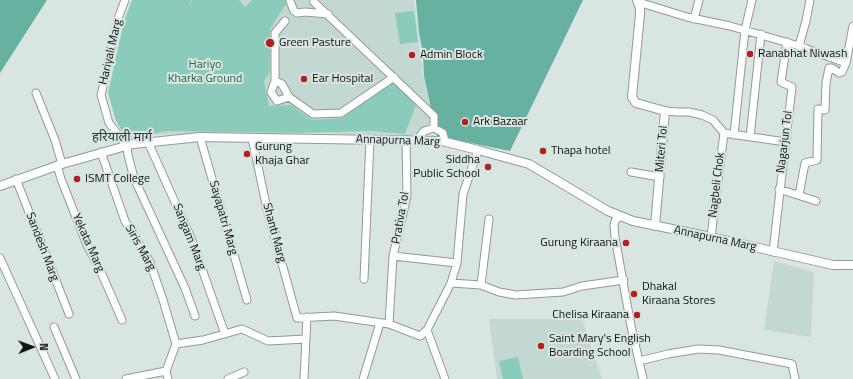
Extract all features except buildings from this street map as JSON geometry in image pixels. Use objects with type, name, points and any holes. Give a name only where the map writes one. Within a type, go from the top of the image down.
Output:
[{"type":"main road","name":"Miteri Tol","points":[[638,1],[640,14],[632,97],[636,103],[665,111],[655,226]]},
{"type":"main road","name":"Annapurna Marg","points":[[0,186],[59,164],[133,144],[148,142],[200,137],[406,140],[445,142],[529,164],[620,217],[633,221],[833,265],[853,265]]},
{"type":"street","name":"Hariyali Marg","points":[[125,0],[119,16],[101,95],[110,123],[127,146]]},
{"type":"street","points":[[694,19],[699,0]]},
{"type":"street","points":[[734,135],[745,30],[752,0]]},
{"type":"street","points":[[799,46],[810,0]]},
{"type":"street","points":[[290,1],[294,11],[297,13],[305,12],[328,14]]},
{"type":"street","points":[[638,1],[694,19],[761,34],[846,63]]},
{"type":"street","points":[[314,2],[434,116],[434,128]]},
{"type":"street","points":[[285,21],[276,33],[275,81],[271,92],[277,101],[288,97]]},
{"type":"street","points":[[799,195],[805,163],[817,160],[818,109],[826,110],[826,83],[829,68],[841,73],[846,63],[853,26]]},
{"type":"street","points":[[750,137],[761,34]]},
{"type":"street","name":"Nagarjun Tol","points":[[773,252],[792,87],[781,82],[787,42]]},
{"type":"street","points":[[275,81],[282,84],[288,97],[313,114],[341,113],[394,77]]},
{"type":"street","name":"Yekata Marg","points":[[36,93],[55,140],[61,179],[87,244],[122,320]]},
{"type":"street","points":[[665,111],[689,112],[702,115],[713,120],[724,133],[786,142]]},
{"type":"street","points":[[419,141],[424,130],[434,128],[443,133],[445,142]]},
{"type":"street","name":"Nagbeli Chok","points":[[711,237],[724,133]]},
{"type":"street","name":"Sayapatri Marg","points":[[200,137],[247,300]]},
{"type":"street","name":"Shanti Marg","points":[[252,138],[267,209],[297,318],[307,317]]},
{"type":"street","points":[[364,279],[370,140]]},
{"type":"street","name":"Prativa Tol","points":[[406,140],[407,196],[393,256],[457,263]]},
{"type":"street","name":"Sangam Marg","points":[[148,142],[191,238],[225,334]]},
{"type":"street","points":[[127,146],[134,178],[185,288],[195,316]]},
{"type":"street","points":[[304,379],[307,317],[334,316],[389,324],[420,336],[427,330],[451,283],[457,263],[457,243],[462,194],[478,150]]},
{"type":"street","name":"Siris Marg","points":[[101,152],[125,221],[150,262],[176,344]]},
{"type":"street","points":[[631,172],[660,177]]},
{"type":"street","name":"Sandesh Marg","points":[[16,179],[69,314]]},
{"type":"street","points":[[779,190],[816,201]]},
{"type":"street","points":[[620,217],[616,219],[614,225],[642,379]]},
{"type":"street","points":[[481,286],[489,219]]},
{"type":"street","points":[[389,324],[393,256]]},
{"type":"street","points":[[0,258],[56,379]]},
{"type":"street","points":[[451,283],[481,286],[499,292],[516,295],[563,292],[582,286],[624,280]]},
{"type":"street","points":[[363,379],[380,323]]},
{"type":"street","points":[[54,327],[76,379]]},
{"type":"street","points":[[168,379],[166,371],[176,344],[203,340],[242,329],[268,341],[306,339]]},
{"type":"street","points":[[427,330],[445,379]]},
{"type":"street","points":[[638,361],[698,349],[719,350],[792,364],[795,379]]},
{"type":"street","points":[[126,379],[166,371]]},
{"type":"street","points":[[228,379],[244,372]]},
{"type":"shaded area","name":"Green Pasture","points":[[135,0],[414,0],[423,75],[433,117],[419,138],[306,132],[128,135]]},
{"type":"shaded area","points":[[774,261],[814,272],[811,337],[764,330]]},
{"type":"shaded area","name":"Saint Mary's English Boarding School","points":[[581,316],[602,379],[497,379],[489,319],[548,319]]},
{"type":"green space","points":[[0,0],[47,0],[0,73]]},
{"type":"green space","name":"Hariyo Kharka Ground","points":[[132,0],[191,0],[190,7],[192,0],[239,0],[245,7],[252,0],[290,0],[270,29],[270,72],[264,81],[269,106],[291,105],[312,120],[342,118],[393,82],[417,102],[405,134],[371,131],[299,133],[166,131],[127,140],[116,121],[108,93],[124,21]]},
{"type":"green space","points":[[416,0],[583,0],[510,151],[437,136],[424,76],[423,54],[419,33]]},
{"type":"green space","points":[[414,11],[418,42],[400,44],[395,13]]},
{"type":"green space","points":[[518,357],[523,379],[503,379],[499,361]]},
{"type":"place","name":"Green Pasture","points":[[270,43]]},
{"type":"place","name":"Ranabhat Niwash","points":[[750,54]]},
{"type":"place","name":"Admin Block","points":[[412,55]]},
{"type":"place","name":"Ear Hospital","points":[[304,79]]},
{"type":"place","name":"Ark Bazaar","points":[[465,122]]},
{"type":"place","name":"Thapa hotel","points":[[543,151]]},
{"type":"place","name":"Gurung Khaja Ghar","points":[[247,154]]},
{"type":"place","name":"Siddha Public School","points":[[488,167]]},
{"type":"place","name":"ISMT College","points":[[77,179]]},
{"type":"place","name":"Gurung Kiraana","points":[[626,243]]},
{"type":"place","name":"Dhakal Kiraana Stores","points":[[634,294]]},
{"type":"place","name":"Chelisa Kiraana","points":[[637,315]]},
{"type":"place","name":"Saint Mary's English Boarding School","points":[[541,346]]},
{"type":"district","name":"हरियाली मार्ग","points":[[122,138]]}]
